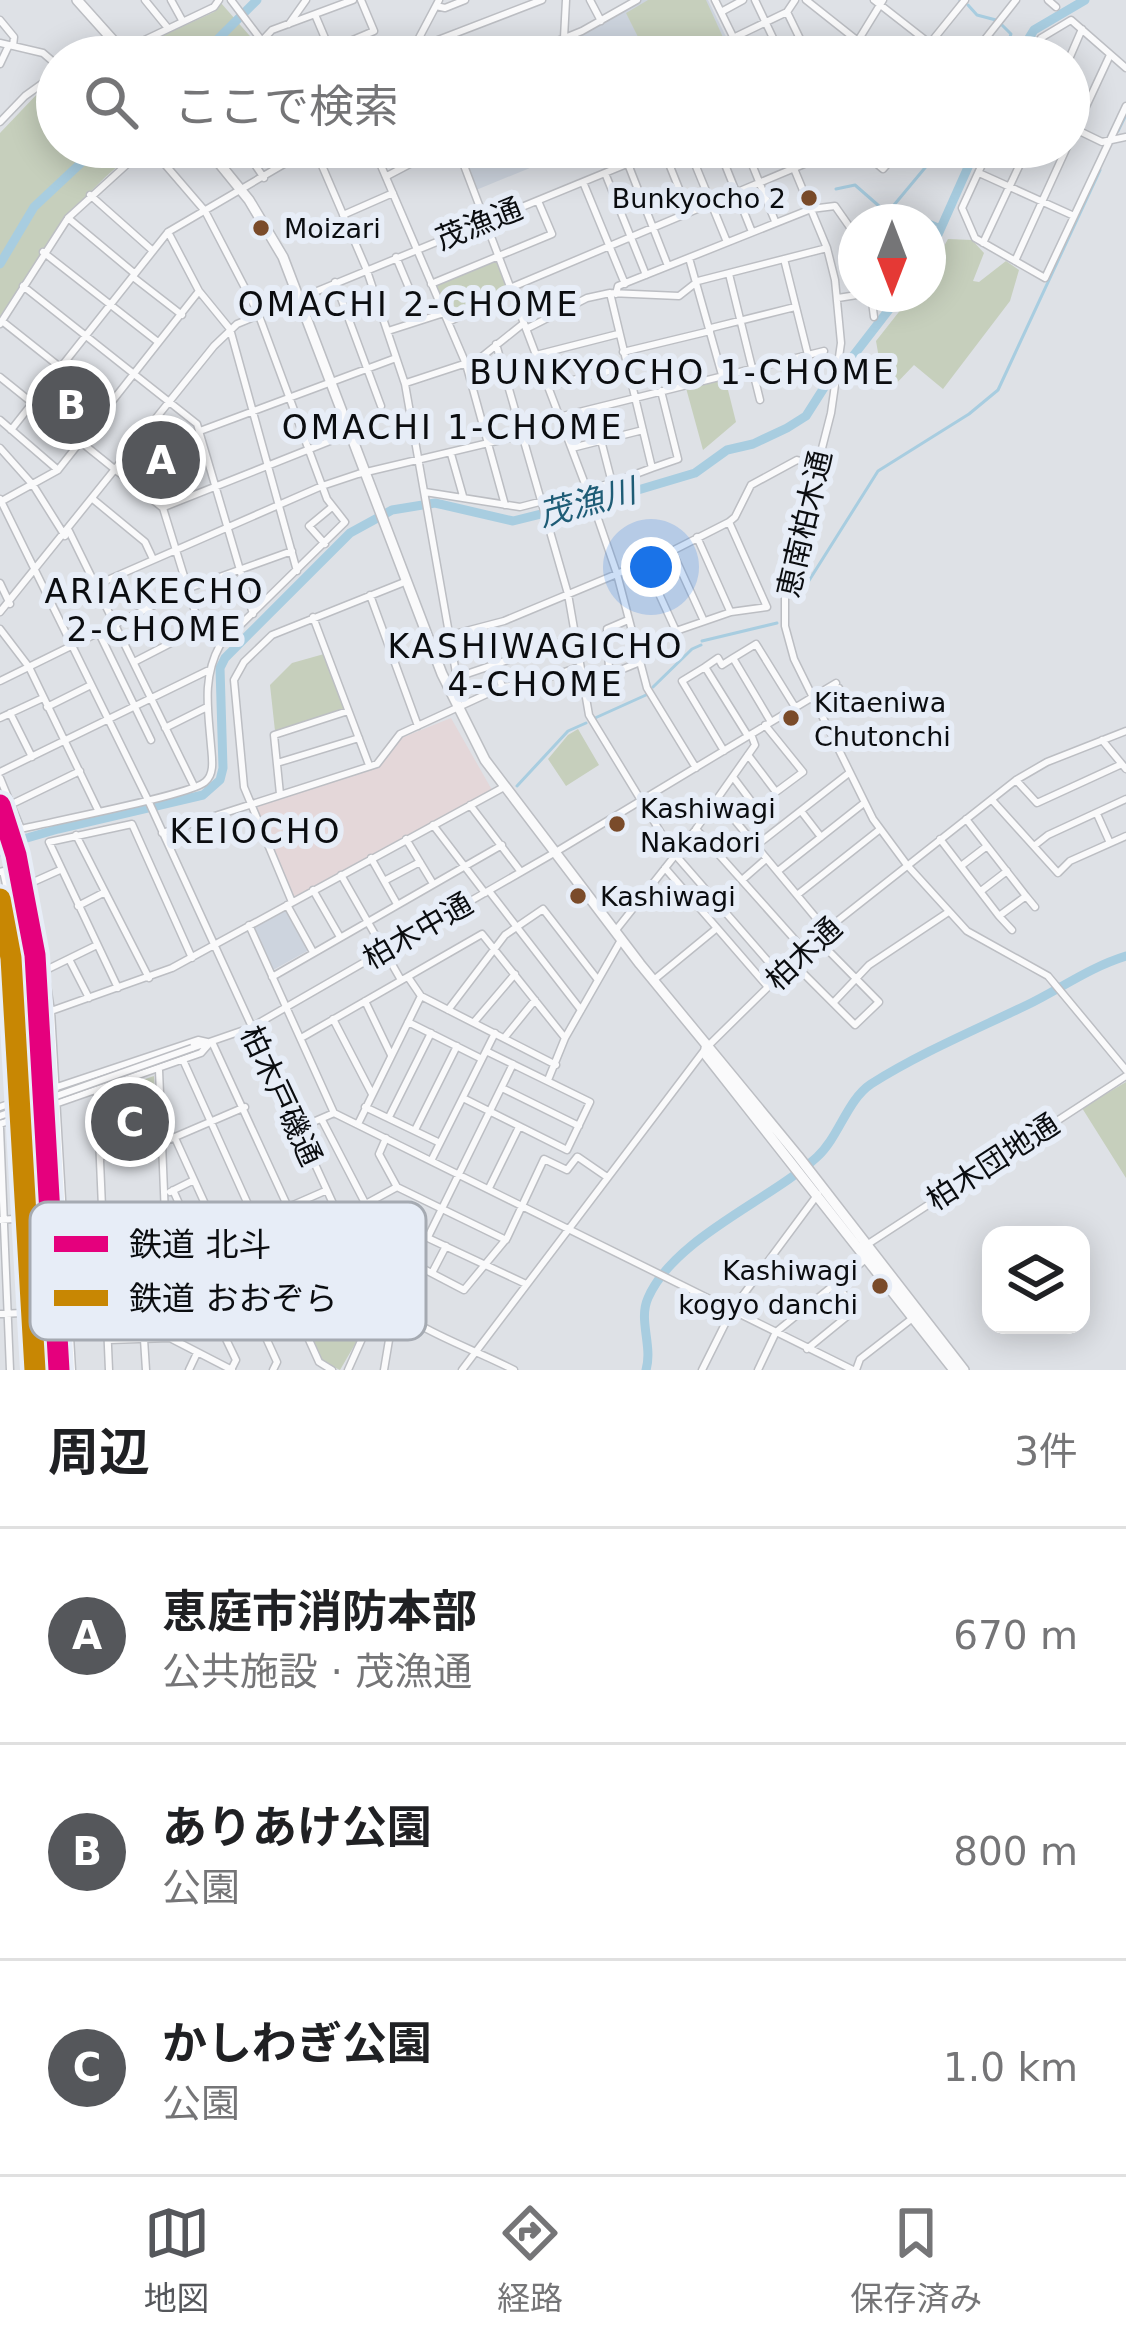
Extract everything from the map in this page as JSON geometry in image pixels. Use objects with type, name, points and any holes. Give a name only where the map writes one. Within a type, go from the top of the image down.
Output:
[{"type":"main road","points":[[77,0],[114,36]]},
{"type":"main road","points":[[223,168],[275,239],[407,581],[452,682],[458,710],[504,787],[864,1251]]},
{"type":"main road","points":[[808,1174],[818,1194],[964,1370]]},
{"type":"main road","points":[[916,1316],[954,1370]]},
{"type":"street","points":[[145,0],[167,27]]},
{"type":"street","points":[[171,0],[182,20]]},
{"type":"street","points":[[153,36],[214,7],[219,0]]},
{"type":"street","points":[[230,0],[260,36]]},
{"type":"street","points":[[290,24],[305,0]]},
{"type":"street","points":[[263,36],[357,0],[374,31],[364,36]]},
{"type":"street","points":[[420,36],[438,3],[445,8],[466,0]]},
{"type":"street","points":[[448,36],[542,0]]},
{"type":"street","points":[[564,36],[566,0]]},
{"type":"street","points":[[590,0],[601,21]]},
{"type":"street","points":[[716,0],[732,36]]},
{"type":"street","points":[[721,11],[743,0]]},
{"type":"street","points":[[755,0],[772,36]]},
{"type":"street","points":[[737,36],[787,12],[794,0]]},
{"type":"street","points":[[806,0],[852,36]]},
{"type":"street","points":[[947,0],[958,8]]},
{"type":"street","points":[[936,36],[965,0]]},
{"type":"street","points":[[988,36],[1016,0]]},
{"type":"street","points":[[1048,0],[1056,7]]},
{"type":"street","points":[[570,36],[631,2]]},
{"type":"street","points":[[861,36],[879,2],[921,36]]},
{"type":"street","points":[[787,12],[799,36]]},
{"type":"street","points":[[316,17],[324,36]]},
{"type":"street","points":[[0,20],[14,37],[0,64]]},
{"type":"street","points":[[1044,36],[1071,20],[1090,36]]},
{"type":"street","points":[[1079,36],[1082,29]]},
{"type":"street","points":[[1090,36],[1126,68]]},
{"type":"street","points":[[1090,93],[1110,55]]},
{"type":"street","points":[[0,122],[36,87]]},
{"type":"street","points":[[981,168],[962,208],[975,238],[1045,278],[1126,106]]},
{"type":"street","points":[[1090,135],[1109,143],[1126,137]]},
{"type":"street","points":[[109,406],[1,322],[68,218],[123,168]]},
{"type":"street","points":[[167,168],[206,211],[259,314],[322,486],[345,522],[220,645],[207,671],[211,774],[195,787],[21,829],[0,775],[207,671]]},
{"type":"street","points":[[257,168],[264,178]]},
{"type":"street","points":[[11,430],[168,232],[280,168]]},
{"type":"street","points":[[322,168],[366,268],[405,384],[452,682],[575,638]]},
{"type":"street","points":[[382,168],[466,364],[505,505]]},
{"type":"street","points":[[386,176],[401,168]]},
{"type":"street","points":[[465,168],[594,508],[652,697],[696,767]]},
{"type":"street","name":"茂漁通","points":[[0,613],[230,328],[618,168]]},
{"type":"street","points":[[630,168],[668,266]]},
{"type":"street","points":[[673,168],[688,211]]},
{"type":"street","points":[[696,168],[727,242]]},
{"type":"street","points":[[726,168],[752,232]]},
{"type":"street","points":[[753,168],[776,222]]},
{"type":"street","points":[[388,331],[446,318],[608,244],[794,168]]},
{"type":"street","name":"恵南柏木通","points":[[794,168],[827,248],[838,298]]},
{"type":"street","points":[[983,243],[1018,168]]},
{"type":"street","points":[[1015,261],[1058,168]]},
{"type":"street","points":[[605,173],[646,275]]},
{"type":"street","points":[[979,173],[1073,217]]},
{"type":"street","points":[[583,182],[625,284]]},
{"type":"street","points":[[343,215],[393,193]]},
{"type":"street","points":[[90,195],[153,251]]},
{"type":"street","points":[[431,284],[552,234],[538,201]]},
{"type":"street","points":[[613,293],[776,222],[811,209],[838,209]]},
{"type":"street","points":[[68,218],[182,315]]},
{"type":"street","points":[[168,232],[200,291],[230,328],[297,571]]},
{"type":"street","points":[[405,384],[479,359],[525,326],[586,298],[613,293],[679,296],[698,281],[827,248]]},
{"type":"street","points":[[43,252],[159,343]]},
{"type":"street","points":[[397,257],[422,320]]},
{"type":"street","points":[[689,258],[722,376]]},
{"type":"street","points":[[784,259],[814,379]]},
{"type":"street","points":[[729,274],[760,400]]},
{"type":"street","points":[[335,282],[381,406]]},
{"type":"street","points":[[23,286],[197,424],[253,614]]},
{"type":"street","points":[[0,501],[58,470],[200,291]]},
{"type":"street","points":[[613,293],[622,352],[652,468]]},
{"type":"street","points":[[622,352],[795,307]]},
{"type":"street","name":"恵南柏木通","points":[[838,312],[838,381],[785,592],[788,639],[880,830],[947,913],[976,937],[1052,980],[1126,1073]]},
{"type":"street","points":[[872,312],[874,317]]},
{"type":"street","points":[[536,355],[618,334]]},
{"type":"street","points":[[496,344],[568,594],[589,715],[676,856],[780,975]]},
{"type":"street","points":[[559,417],[824,351]]},
{"type":"street","points":[[200,431],[396,358]]},
{"type":"street","points":[[548,386],[626,367]]},
{"type":"street","points":[[0,377],[163,508],[200,628],[220,645]]},
{"type":"street","points":[[425,494],[541,506],[678,459],[661,391]]},
{"type":"street","points":[[592,409],[612,483]]},
{"type":"street","points":[[0,420],[58,470]]},
{"type":"street","points":[[572,448],[643,430]]},
{"type":"street","points":[[163,508],[350,433]]},
{"type":"street","points":[[96,585],[322,486],[522,434]]},
{"type":"street","points":[[0,448],[67,534],[195,787]]},
{"type":"street","points":[[451,454],[463,496]]},
{"type":"street","points":[[447,636],[504,621],[672,551],[735,517],[751,484],[797,460],[817,466]]},
{"type":"street","points":[[94,500],[145,542],[153,559]]},
{"type":"street","name":"柏木戸磯通","points":[[0,501],[148,800],[330,1202]]},
{"type":"street","points":[[325,544],[309,526],[332,507]]},
{"type":"street","points":[[645,563],[676,631],[731,612],[766,608],[729,522]]},
{"type":"street","points":[[697,538],[731,612]]},
{"type":"street","points":[[0,681],[189,588],[292,551]]},
{"type":"street","points":[[672,551],[704,620]]},
{"type":"street","points":[[313,952],[251,805],[241,769],[234,680],[244,662],[272,635],[407,581]]},
{"type":"street","points":[[0,584],[10,604]]},
{"type":"street","points":[[370,595],[418,726]]},
{"type":"street","points":[[313,617],[369,766]]},
{"type":"street","points":[[629,619],[607,629],[609,669],[614,673],[640,662]]},
{"type":"street","points":[[133,663],[200,628]]},
{"type":"street","points":[[0,629],[29,667],[98,810]]},
{"type":"street","points":[[99,632],[151,740]]},
{"type":"street","points":[[0,648],[10,644]]},
{"type":"street","points":[[724,751],[682,681],[718,658],[722,665],[756,644],[795,707]]},
{"type":"street","points":[[733,658],[768,723],[802,772],[776,792],[748,755]]},
{"type":"street","points":[[496,664],[502,687]]},
{"type":"street","points":[[162,833],[377,764],[393,738],[502,687],[532,683],[579,667]]},
{"type":"street","points":[[547,1081],[618,936],[754,745],[705,667]]},
{"type":"street","points":[[0,718],[91,685]]},
{"type":"street","name":"柏木中通","points":[[0,1123],[250,1028],[837,686]]},
{"type":"street","points":[[165,728],[207,707]]},
{"type":"street","points":[[280,794],[274,735],[348,711]]},
{"type":"street","points":[[10,713],[32,757]]},
{"type":"street","name":"柏木通","points":[[462,1370],[706,1048],[826,930],[1016,780],[1126,730]]},
{"type":"street","points":[[277,763],[359,738]]},
{"type":"street","points":[[1016,780],[1037,803],[1124,767],[1102,740]]},
{"type":"street","points":[[10,805],[80,771]]},
{"type":"street","points":[[757,844],[850,772]]},
{"type":"street","points":[[733,777],[763,817]]},
{"type":"street","points":[[0,1023],[51,1011],[192,958],[504,787]]},
{"type":"street","points":[[1034,846],[1126,799]]},
{"type":"street","points":[[718,800],[826,930]]},
{"type":"street","points":[[991,800],[1065,882]]},
{"type":"street","points":[[778,871],[864,803]]},
{"type":"street","points":[[470,805],[521,872]]},
{"type":"street","points":[[801,811],[821,837]]},
{"type":"street","points":[[1096,812],[1110,843]]},
{"type":"street","points":[[966,819],[1035,907]]},
{"type":"street","points":[[118,988],[49,842],[132,824],[192,958]]},
{"type":"street","points":[[433,825],[581,1010]]},
{"type":"street","points":[[696,830],[805,951]]},
{"type":"street","points":[[797,895],[880,830]]},
{"type":"street","points":[[76,835],[149,977]]},
{"type":"street","points":[[1058,873],[1070,861],[1126,836]]},
{"type":"street","points":[[406,839],[433,884]]},
{"type":"street","points":[[940,839],[1012,930]]},
{"type":"street","points":[[272,977],[502,845]]},
{"type":"street","points":[[961,867],[987,846]]},
{"type":"street","points":[[371,858],[397,904]]},
{"type":"street","points":[[742,880],[767,858]]},
{"type":"street","points":[[384,881],[420,862]]},
{"type":"street","points":[[665,868],[768,987]]},
{"type":"street","points":[[60,870],[31,884],[51,1011],[64,1202]]},
{"type":"street","points":[[980,891],[1007,871]]},
{"type":"street","points":[[0,872],[16,934],[30,1043],[38,1202]]},
{"type":"street","points":[[340,875],[385,950],[421,996],[556,1066]]},
{"type":"street","points":[[313,890],[340,937]]},
{"type":"street","points":[[78,906],[105,892]]},
{"type":"street","points":[[999,916],[1026,896]]},
{"type":"street","points":[[448,1010],[494,947],[542,909],[598,980]]},
{"type":"street","points":[[832,1003],[869,964],[947,913]]},
{"type":"street","points":[[249,925],[334,1113],[842,1368],[854,1370],[860,1359],[916,1316]]},
{"type":"street","points":[[653,980],[717,928]]},
{"type":"street","points":[[0,933],[4,939],[16,934]]},
{"type":"street","points":[[301,1038],[482,934],[565,1038]]},
{"type":"street","points":[[793,963],[855,1025],[879,1002],[817,939]]},
{"type":"street","points":[[45,970],[97,944]]},
{"type":"street","points":[[68,958],[88,998]]},
{"type":"street","points":[[474,1022],[515,974]]},
{"type":"street","points":[[358,1124],[421,996]]},
{"type":"street","points":[[505,1037],[535,1000]]},
{"type":"street","points":[[365,1001],[391,1055]]},
{"type":"street","points":[[333,1019],[372,1094]]},
{"type":"street","points":[[408,1022],[457,1046],[513,1064],[590,1102],[567,1150]]},
{"type":"street","points":[[389,1117],[431,1033]]},
{"type":"street","points":[[431,1160],[495,1034]]},
{"type":"street","points":[[57,1087],[198,1040],[212,1042]]},
{"type":"street","points":[[58,1103],[201,1053],[212,1042]]},
{"type":"street","points":[[212,1042],[288,1202]]},
{"type":"street","points":[[415,1130],[457,1046]]},
{"type":"street","points":[[183,1060],[247,1202]]},
{"type":"street","points":[[513,1064],[428,1237],[526,1284]]},
{"type":"street","points":[[158,1070],[163,1202]]},
{"type":"street","name":"柏木団地通","points":[[776,1332],[836,1284],[864,1251],[1126,1073]]},
{"type":"street","points":[[502,1088],[579,1126]]},
{"type":"street","points":[[97,1091],[103,1202]]},
{"type":"street","points":[[0,1107],[32,1096]]},
{"type":"street","points":[[463,1098],[578,1156],[608,1178]]},
{"type":"street","points":[[101,1156],[161,1148],[245,1107]]},
{"type":"street","points":[[365,1107],[440,1143]]},
{"type":"street","points":[[10,1370],[0,1123],[33,1113]]},
{"type":"street","points":[[297,1129],[334,1113]]},
{"type":"street","points":[[321,1118],[363,1202]]},
{"type":"street","points":[[489,1189],[519,1127]]},
{"type":"street","points":[[175,1138],[204,1202]]},
{"type":"street","points":[[386,1138],[379,1154],[397,1187],[506,1240]]},
{"type":"street","points":[[446,1246],[428,1271],[464,1290],[506,1240],[544,1159],[567,1170],[578,1156]]},
{"type":"street","points":[[163,1195],[194,1180]]},
{"type":"street","points":[[370,1202],[397,1187]]},
{"type":"street","points":[[173,1190],[178,1202]]},
{"type":"street","points":[[299,1202],[325,1191]]},
{"type":"street","points":[[702,1370],[732,1310],[818,1194]]},
{"type":"street","points":[[807,1348],[856,1309],[836,1284]]},
{"type":"street","name":"柏木戸磯通","points":[[426,1326],[514,1370]]},
{"type":"street","points":[[760,1369],[776,1332]]},
{"type":"street","points":[[44,1340],[46,1370]]},
{"type":"street","points":[[71,1340],[72,1370]]},
{"type":"street","points":[[108,1340],[109,1370]]},
{"type":"street","points":[[144,1340],[146,1370]]},
{"type":"street","points":[[174,1340],[232,1370],[236,1360],[226,1340]]},
{"type":"street","points":[[268,1340],[277,1362],[273,1370]]},
{"type":"street","points":[[347,1370],[361,1340]]},
{"type":"street","points":[[383,1370],[389,1340]]},
{"type":"street","points":[[189,1370],[197,1353]]},
{"type":"street","points":[[316,1366],[332,1370]]},
{"type":"shaded area","points":[[641,0],[708,0],[726,36],[576,36]]},
{"type":"shaded area","points":[[468,168],[530,168],[476,190]]},
{"type":"shaded area","points":[[451,718],[492,790],[294,897],[255,805],[378,767],[401,738]]},
{"type":"shaded area","points":[[286,910],[309,950],[273,970],[252,928]]},
{"type":"green space","points":[[648,0],[706,0],[722,36],[638,36],[626,13]]},
{"type":"green space","points":[[221,3],[250,36],[162,36],[214,12]]},
{"type":"green space","points":[[36,95],[36,168],[116,168],[62,226],[0,320],[0,133]]},
{"type":"green space","points":[[972,240],[984,253],[973,281],[979,282],[1006,261],[1019,270],[1010,301],[943,389],[914,365],[891,389],[884,387],[876,341],[899,312],[946,312],[946,243]]},
{"type":"green space","points":[[495,259],[509,292],[450,318],[435,284]]},
{"type":"green space","points":[[62,372],[105,407],[81,438],[37,404]]},
{"type":"green space","points":[[725,378],[736,422],[703,450],[686,388]]},
{"type":"green space","points":[[324,654],[344,710],[275,731],[270,685],[292,663]]},
{"type":"green space","points":[[578,729],[599,765],[566,786],[548,759]]},
{"type":"green space","points":[[154,1076],[158,1150],[105,1152],[101,1094]]},
{"type":"green space","points":[[1126,1082],[1126,1178],[1082,1108]]},
{"type":"green space","points":[[313,1340],[357,1340],[340,1370],[322,1361]]},
{"type":"waterway","points":[[221,36],[257,0]]},
{"type":"waterway","points":[[1030,36],[1085,0]]},
{"type":"waterway","points":[[968,5],[977,15],[996,20]]},
{"type":"waterway","points":[[1002,25],[1010,36]]},
{"type":"waterway","points":[[1118,131],[1126,115]]},
{"type":"waterway","points":[[0,264],[34,207],[76,168]]},
{"type":"waterway","points":[[895,204],[925,168]]},
{"type":"waterway","points":[[946,217],[968,168]]},
{"type":"waterway","points":[[798,598],[878,471],[969,414],[998,390],[1100,170]]},
{"type":"waterway","points":[[836,189],[855,185],[877,204]]},
{"type":"waterway","points":[[850,360],[887,312]]},
{"type":"waterway","name":"茂漁川","points":[[0,852],[20,840],[58,829],[203,795],[220,780],[220,668],[225,658],[350,533],[392,510],[435,503],[513,521],[695,473],[727,450],[753,444],[806,416],[827,383]]},
{"type":"waterway","points":[[702,641],[777,623]]},
{"type":"waterway","points":[[653,687],[701,645]]},
{"type":"waterway","points":[[595,718],[646,695]]},
{"type":"waterway","points":[[517,786],[568,731],[586,723]]},
{"type":"waterway","points":[[646,1370],[645,1306],[661,1277],[700,1239],[817,1157],[871,1084],[1126,956]]},
{"type":"rail line","name":"北斗","points":[[0,805],[16,855],[35,955],[49,1202]]},
{"type":"rail line","name":"おおぞら","points":[[0,899],[11,958],[30,1284]]},
{"type":"rail line","name":"おおぞら","points":[[33,1340],[35,1370]]},
{"type":"rail line","name":"北斗","points":[[57,1340],[59,1370]]},
{"type":"place","name":"Bunkyocho 2","points":[[809,198]]},
{"type":"place","name":"Moizari","points":[[261,228]]},
{"type":"place","name":"ありあけ公園","points":[[71,405]]},
{"type":"place","name":"恵庭市消防本部","points":[[161,460]]},
{"type":"place","name":"Kitaeniwa Chutonchi","points":[[791,718]]},
{"type":"place","name":"Kashiwagi Nakadori","points":[[617,824]]},
{"type":"place","name":"Kashiwagi","points":[[578,896]]},
{"type":"place","name":"かしわぎ公園","points":[[130,1122]]},
{"type":"place","name":"Kashiwagi kogyo danchi","points":[[880,1286]]},
{"type":"district","name":"OMACHI 2-CHOME","points":[[409,304]]},
{"type":"district","name":"BUNKYOCHO 1-CHOME","points":[[683,372]]},
{"type":"district","name":"OMACHI 1-CHOME","points":[[453,427]]},
{"type":"district","name":"ARIAKECHO 2-CHOME","points":[[155,610]]},
{"type":"district","name":"KASHIWAGICHO 4-CHOME","points":[[536,665]]},
{"type":"district","name":"KEIOCHO","points":[[256,831]]}]
